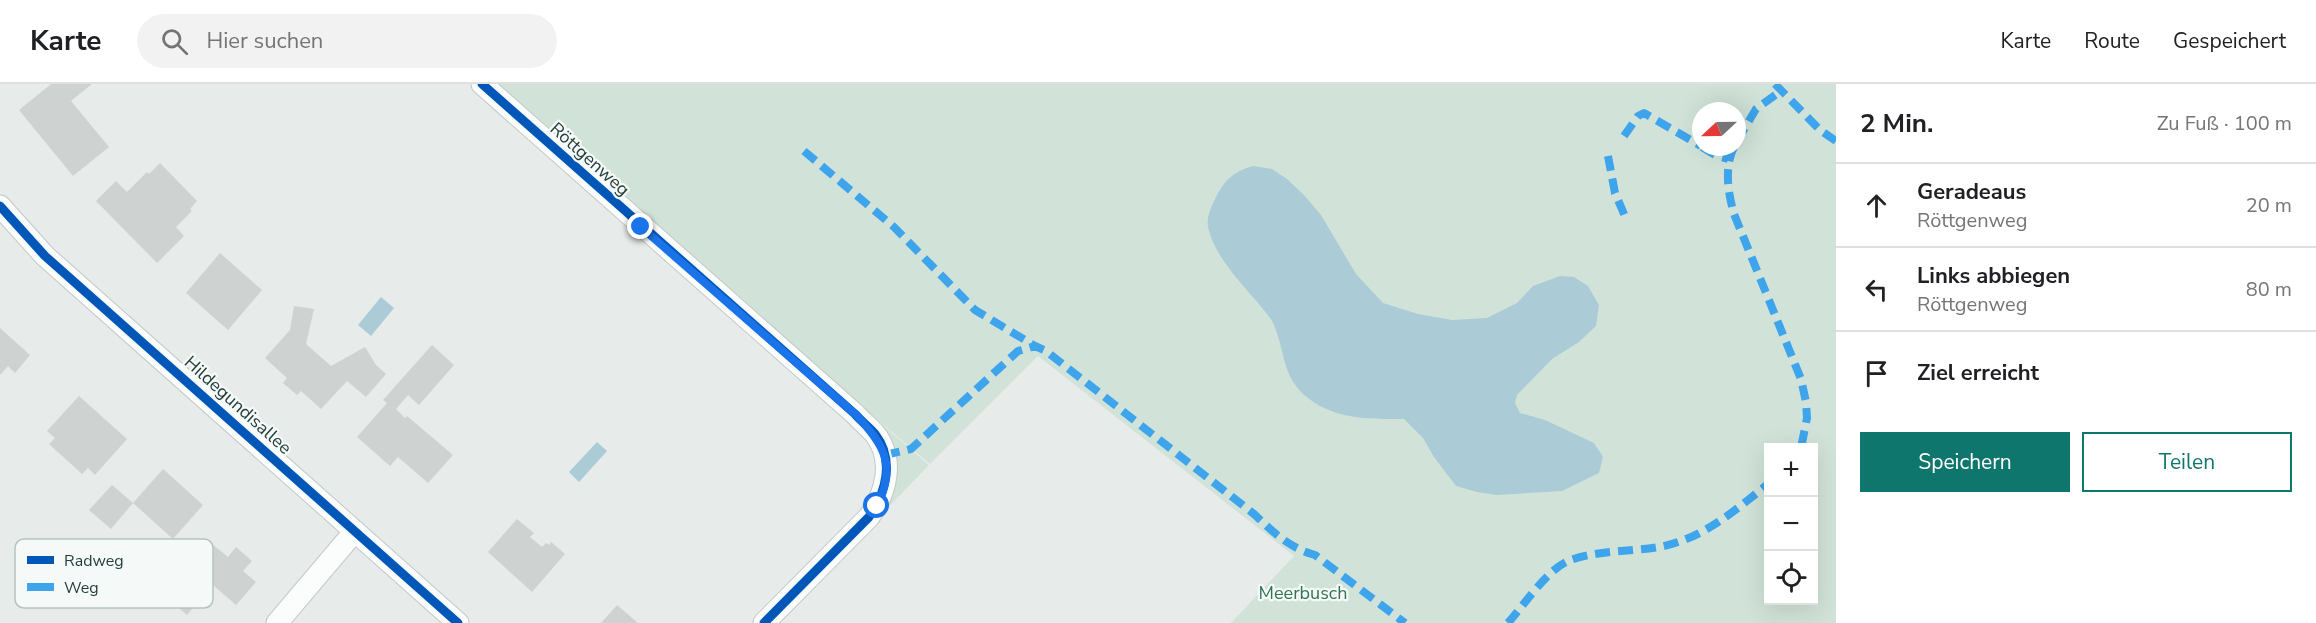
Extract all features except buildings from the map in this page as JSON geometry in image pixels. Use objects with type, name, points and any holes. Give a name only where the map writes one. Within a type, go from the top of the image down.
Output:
[{"type":"street","name":"Röttgenweg","points":[[482,84],[855,414],[875,435],[880,444],[885,455],[886,481],[877,506],[869,517],[764,623]]},
{"type":"street","name":"Hildegundisallee","points":[[0,206],[45,256],[458,623]]},
{"type":"street","points":[[277,623],[355,531]]},
{"type":"green space","name":"Meerbusch","points":[[490,84],[1836,84],[1836,623],[1231,623],[1294,556],[1038,356],[930,464],[644,223]]},
{"type":"green space","points":[[879,422],[929,465],[881,515],[879,427]]},
{"type":"water","points":[[1253,166],[1272,169],[1304,195],[1321,215],[1356,274],[1383,303],[1418,314],[1452,320],[1487,318],[1517,303],[1533,286],[1560,276],[1574,277],[1588,286],[1599,305],[1596,326],[1579,342],[1552,359],[1517,395],[1515,403],[1520,413],[1545,420],[1594,443],[1603,457],[1599,473],[1562,491],[1497,495],[1477,492],[1456,486],[1423,438],[1404,419],[1347,416],[1325,409],[1304,395],[1296,386],[1287,368],[1273,322],[1222,258],[1208,227],[1210,211],[1223,185],[1236,173]]},
{"type":"water","points":[[381,297],[394,308],[371,336],[358,325]]},
{"type":"water","points":[[597,442],[607,451],[579,482],[569,472]]},
{"type":"marked path","points":[[1775,84],[1820,130],[1836,141]]},
{"type":"marked path","points":[[1746,126],[1756,109],[1781,91]]},
{"type":"marked path","points":[[1624,136],[1638,116],[1644,113],[1692,141]]},
{"type":"marked path","points":[[804,151],[894,227],[975,310],[1035,346]]},
{"type":"marked path","points":[[1608,156],[1615,193],[1627,221]]},
{"type":"marked path","points":[[1717,156],[1728,159]]},
{"type":"marked path","points":[[1731,156],[1728,180],[1734,214],[1801,379],[1807,418],[1802,443]]},
{"type":"marked path","points":[[885,455],[911,449],[1018,351],[1035,346],[1046,351],[1254,514],[1282,539],[1315,555],[1405,623]]},
{"type":"marked path","points":[[1508,623],[1544,580],[1568,561],[1601,553],[1659,547],[1690,538],[1717,523],[1764,487]]},
{"type":"cycle path","points":[[482,84],[855,414],[875,434],[881,444],[885,455],[886,476],[875,508],[869,517],[764,623]]},
{"type":"cycle path","points":[[0,206],[45,256],[458,623]]},
{"type":"route","points":[[641,227],[855,414],[875,435],[885,455],[886,469],[883,494],[877,506]]}]
